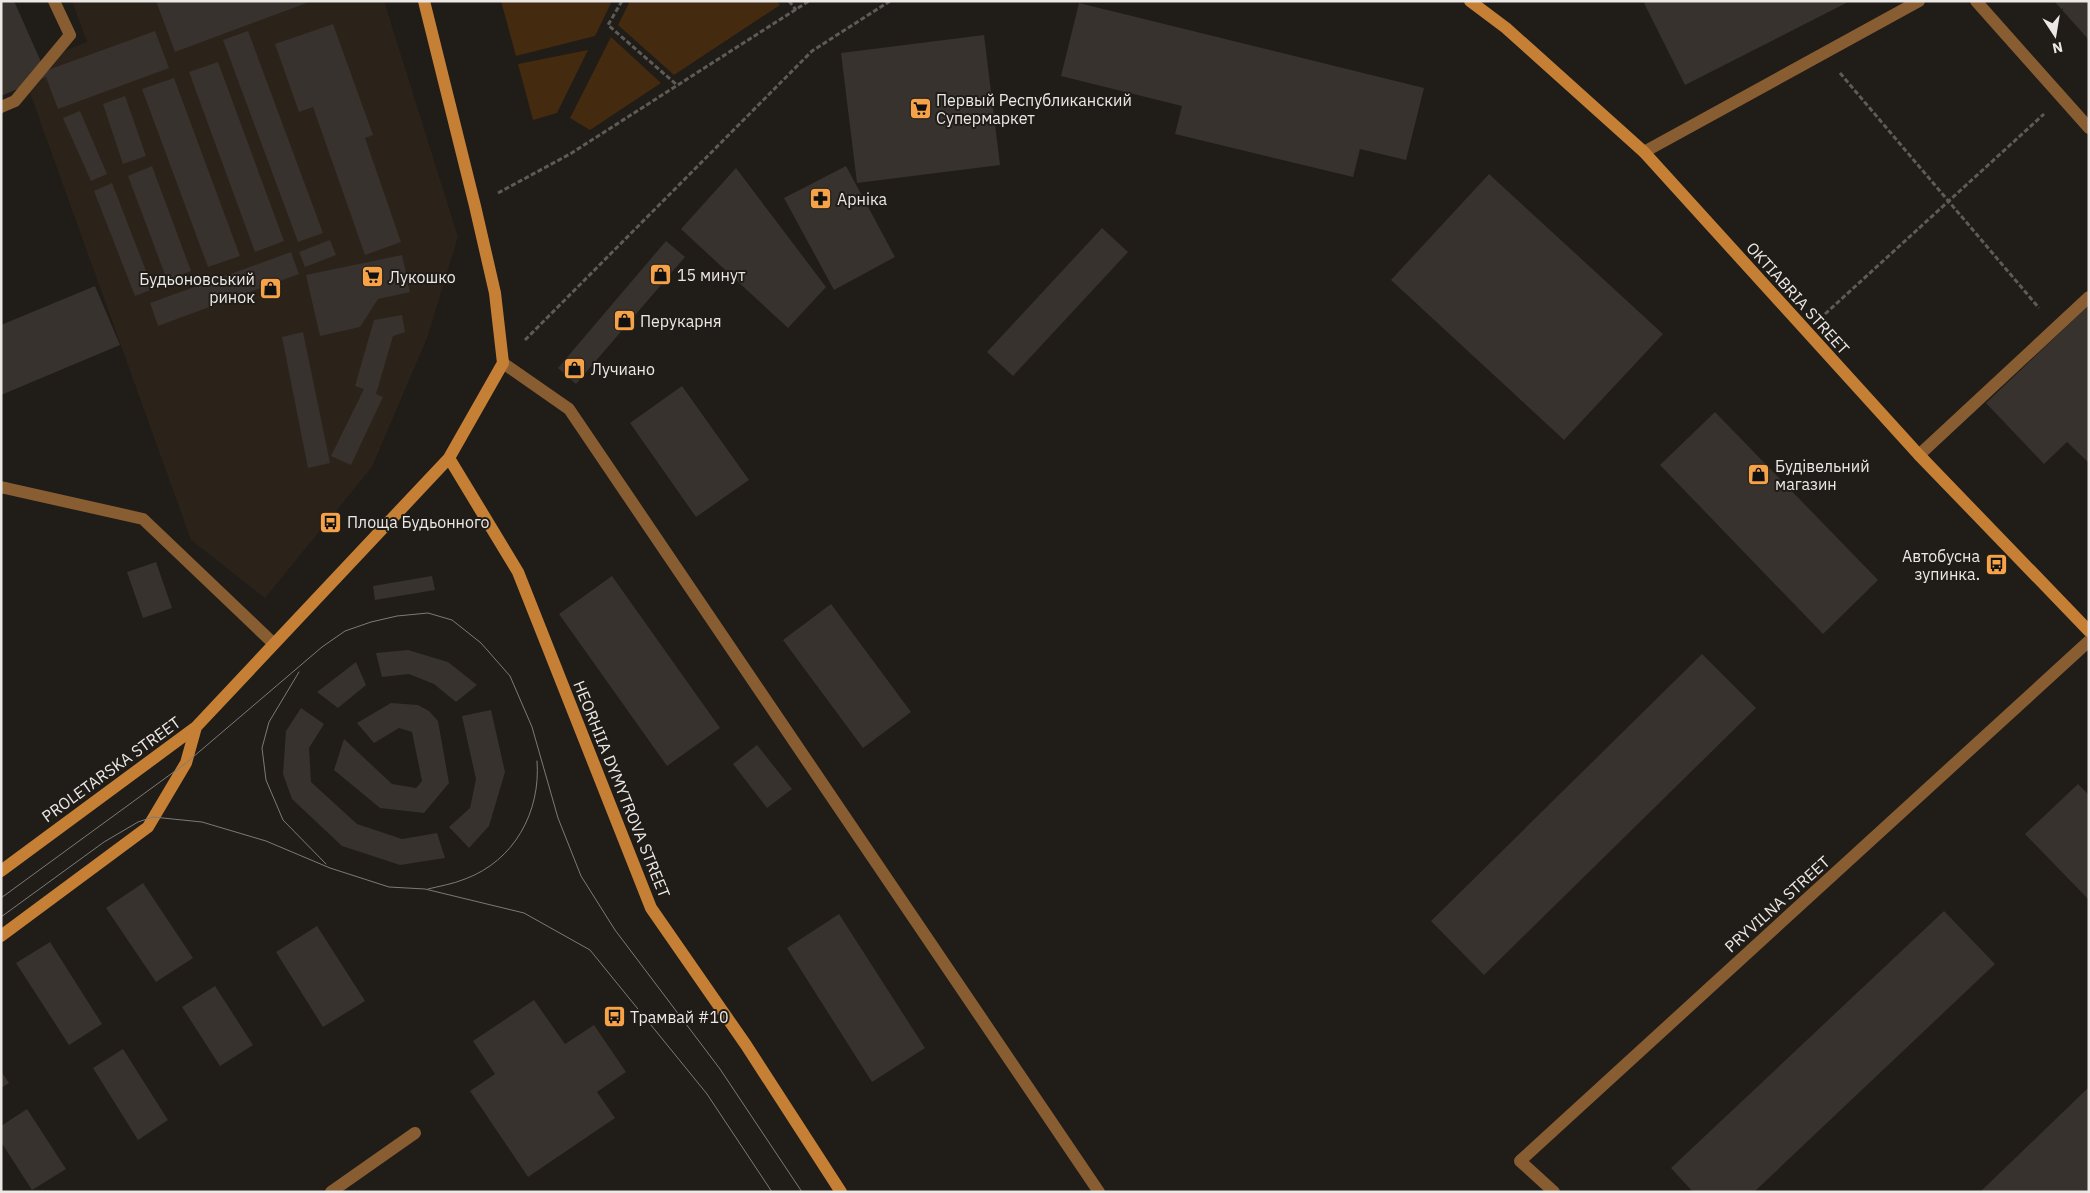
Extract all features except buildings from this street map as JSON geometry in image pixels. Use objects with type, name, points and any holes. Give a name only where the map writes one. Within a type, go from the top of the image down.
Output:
[{"type":"main road","points":[[196,727],[448,458],[502,364],[495,293],[476,206],[424,1]]},
{"type":"main road","name":"OKTIABRIA STREET","points":[[1470,1],[1506,28],[1644,152],[1919,455],[2089,631]]},
{"type":"main road","name":"HEORHIIA DYMYTROVA STREET","points":[[448,458],[518,572],[651,908],[746,1046],[841,1192]]},
{"type":"main road","name":"PROLETARSKA STREET","points":[[1,870],[196,727]]},
{"type":"main road","name":"PROLETARSKA STREET","points":[[1,936],[148,827],[186,763],[196,727]]},
{"type":"street","points":[[1,107],[15,101],[70,35],[54,1]]},
{"type":"street","points":[[1644,152],[1919,1]]},
{"type":"street","points":[[1976,1],[2089,128]]},
{"type":"street","points":[[1919,455],[2089,297]]},
{"type":"street","points":[[502,364],[570,409],[1099,1192]]},
{"type":"street","points":[[1,487],[143,519],[273,643]]},
{"type":"street","name":"PRYVILNA STREET","points":[[1554,1192],[1520,1162],[2089,641]]},
{"type":"street","points":[[331,1192],[415,1133]]},
{"type":"path","points":[[622,1],[608,25],[677,85]]},
{"type":"path","points":[[789,1],[796,10]]},
{"type":"path","points":[[476,206],[570,154],[809,1]]},
{"type":"path","points":[[502,364],[812,50],[890,1]]},
{"type":"path","points":[[1824,54],[2056,328]]},
{"type":"path","points":[[1806,331],[2062,98]]},
{"type":"shaded area","name":"Будьоновський ринок","points":[[72,1],[384,1],[458,237],[427,338],[372,467],[265,598],[191,540],[21,68],[87,42]]},
{"type":"shaded area","points":[[501,1],[612,1],[595,36],[516,56]]},
{"type":"shaded area","points":[[630,1],[777,1],[780,5],[674,75],[618,25]]},
{"type":"shaded area","points":[[611,37],[661,83],[590,130],[570,118]]},
{"type":"shaded area","points":[[588,50],[557,113],[533,120],[518,64]]},
{"type":"tram line","points":[[1,898],[186,763],[322,647],[345,631],[397,616],[428,613],[452,620],[481,643],[510,676],[532,727],[558,818],[581,876],[615,930],[720,1069],[802,1192]]},
{"type":"tram line","points":[[299,672],[269,722],[262,748],[266,780],[283,820],[326,864]]},
{"type":"tram line","points":[[428,889],[451,884],[482,871],[510,847],[521,832],[529,816],[537,780],[537,761]]},
{"type":"tram line","points":[[1,917],[104,842],[138,822],[153,817],[202,822],[266,841],[330,868],[389,887],[425,889],[524,913],[590,950],[707,1094],[772,1192]]},
{"type":"place","name":"Первый Республиканский Супермаркет","points":[[920,109]]},
{"type":"place","name":"Арніка","points":[[821,199]]},
{"type":"place","name":"15 минут","points":[[661,275]]},
{"type":"place","name":"Лукошко","points":[[373,277]]},
{"type":"place","name":"Будьоновський ринок","points":[[271,288]]},
{"type":"place","name":"Перукарня","points":[[624,321]]},
{"type":"place","name":"Лучиано","points":[[575,369]]},
{"type":"place","name":"Будівельний магазин","points":[[1759,475]]},
{"type":"place","name":"Площа Будьонного","points":[[331,522]]},
{"type":"place","name":"Автобусна зупинка.","points":[[1996,565]]},
{"type":"place","name":"Трамвай #10","points":[[614,1017]]}]
